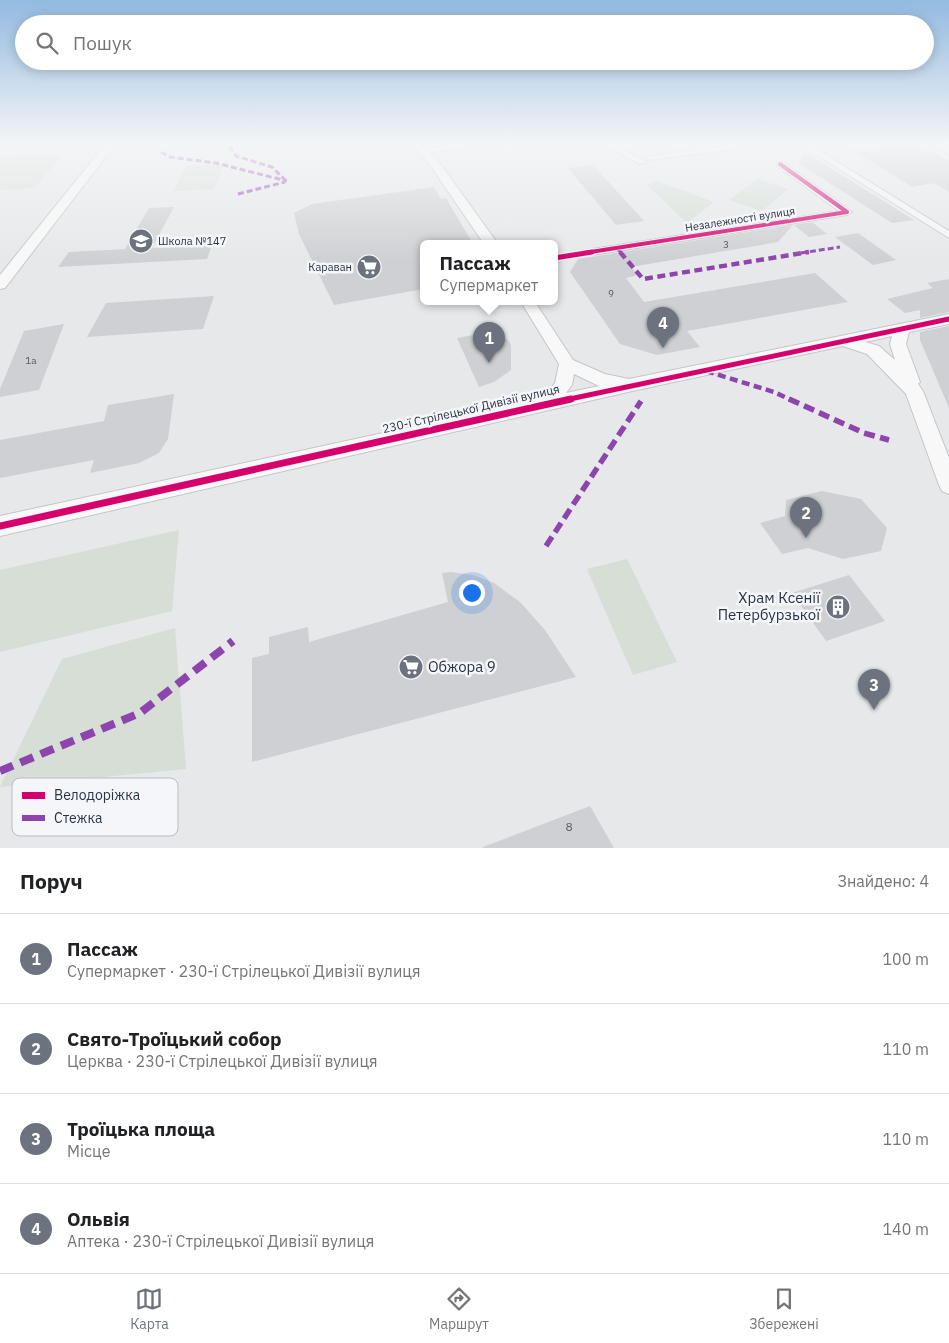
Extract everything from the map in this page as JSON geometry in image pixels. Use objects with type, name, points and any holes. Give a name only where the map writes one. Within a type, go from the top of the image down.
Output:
[{"type":"street","points":[[0,285],[81,182]]},
{"type":"street","points":[[446,182],[488,240]]},
{"type":"street","name":"Незалежності вулиця","points":[[558,257],[847,212],[805,182]]},
{"type":"street","points":[[863,182],[949,235]]},
{"type":"street","points":[[530,305],[567,364],[601,380],[632,384]]},
{"type":"street","name":"230-ї Стрілецької Дивізії вулиця","points":[[0,526],[632,384],[949,319]]},
{"type":"street","points":[[902,329],[898,344],[914,391]]},
{"type":"street","name":"230-ї Стрілецької Дивізії вулиця","points":[[841,340],[873,350],[914,391],[949,486]]},
{"type":"street","points":[[548,403],[563,385],[567,364]]},
{"type":"shaded area","points":[[0,182],[40,182],[34,188],[0,190]]},
{"type":"shaded area","points":[[178,182],[217,182],[214,189],[174,191]]},
{"type":"shaded area","points":[[659,182],[714,202],[687,223],[647,185]]},
{"type":"shaded area","points":[[754,182],[765,182],[788,189],[762,211],[729,200]]},
{"type":"shaded area","points":[[179,530],[172,611],[0,652],[0,570]]},
{"type":"shaded area","points":[[627,559],[677,662],[633,675],[587,569]]},
{"type":"shaded area","points":[[175,628],[186,769],[93,778],[12,778],[12,786],[0,787],[62,659]]},
{"type":"building","points":[[579,182],[608,182],[644,221],[616,225]]},
{"type":"building","points":[[827,182],[852,182],[914,220],[892,223]]},
{"type":"building","points":[[903,182],[949,182],[949,192],[934,183],[912,187]]},
{"type":"building","name":"Караван","points":[[434,187],[441,199],[446,198],[471,240],[420,240],[420,290],[334,305],[299,234],[294,213],[312,204]]},
{"type":"building","points":[[174,207],[152,248],[212,245],[207,259],[58,267],[69,252],[125,249],[149,208]]},
{"type":"building","points":[[812,222],[827,234],[809,237],[794,225]]},
{"type":"building","points":[[793,225],[778,242],[631,267],[638,275],[626,278],[644,302],[815,273],[848,302],[687,331],[700,347],[657,355],[620,344],[570,272],[578,259]]},
{"type":"building","points":[[858,233],[896,260],[873,265],[835,237]]},
{"type":"building","points":[[949,279],[949,312],[920,318],[920,310],[905,313],[887,299],[933,288],[927,283]]},
{"type":"building","points":[[214,296],[203,329],[87,337],[106,303]]},
{"type":"building","points":[[64,324],[39,390],[0,397],[0,389],[24,331]]},
{"type":"building","points":[[949,326],[949,408],[920,340],[920,332]]},
{"type":"building","points":[[484,333],[505,338],[509,341],[511,345],[511,370],[494,382],[479,387],[457,338]]},
{"type":"building","points":[[174,394],[168,439],[159,453],[139,463],[90,473],[94,460],[0,478],[0,440],[104,421],[108,405]]},
{"type":"building","points":[[822,491],[861,499],[887,528],[881,551],[843,559],[808,548],[782,554],[760,523],[785,516],[786,500]]},
{"type":"building","name":"Обжора 9","points":[[451,572],[473,575],[494,583],[520,602],[545,630],[576,677],[252,762],[252,658],[269,654],[269,637],[308,627],[309,642],[448,602],[442,573]]},
{"type":"building","name":"Храм Ксенії Петербурзької","points":[[849,575],[885,621],[826,641],[792,593]]},
{"type":"building","points":[[590,806],[614,848],[483,848],[483,847]]},
{"type":"marked path","points":[[238,194],[285,182]]},
{"type":"marked path","points":[[617,248],[643,279],[840,247]]},
{"type":"marked path","points":[[706,371],[774,392],[864,433],[889,440]]},
{"type":"marked path","points":[[546,546],[641,401]]},
{"type":"marked path","points":[[0,771],[140,713],[233,641]]},
{"type":"cycle path","points":[[558,257],[847,212],[805,182]]},
{"type":"cycle path","points":[[0,526],[632,385],[949,319]]},
{"type":"place","name":"Школа №147","points":[[141,241]]},
{"type":"place","name":"Караван","points":[[369,267]]},
{"type":"place","name":"Ольвія","points":[[663,348]]},
{"type":"place","name":"Пассаж","points":[[489,363]]},
{"type":"place","name":"Свято-Троїцький собор","points":[[806,538]]},
{"type":"place","name":"Храм Ксенії Петербурзької","points":[[838,607]]},
{"type":"place","name":"Обжора 9","points":[[411,667]]},
{"type":"place","name":"Троїцька площа","points":[[874,710]]}]
